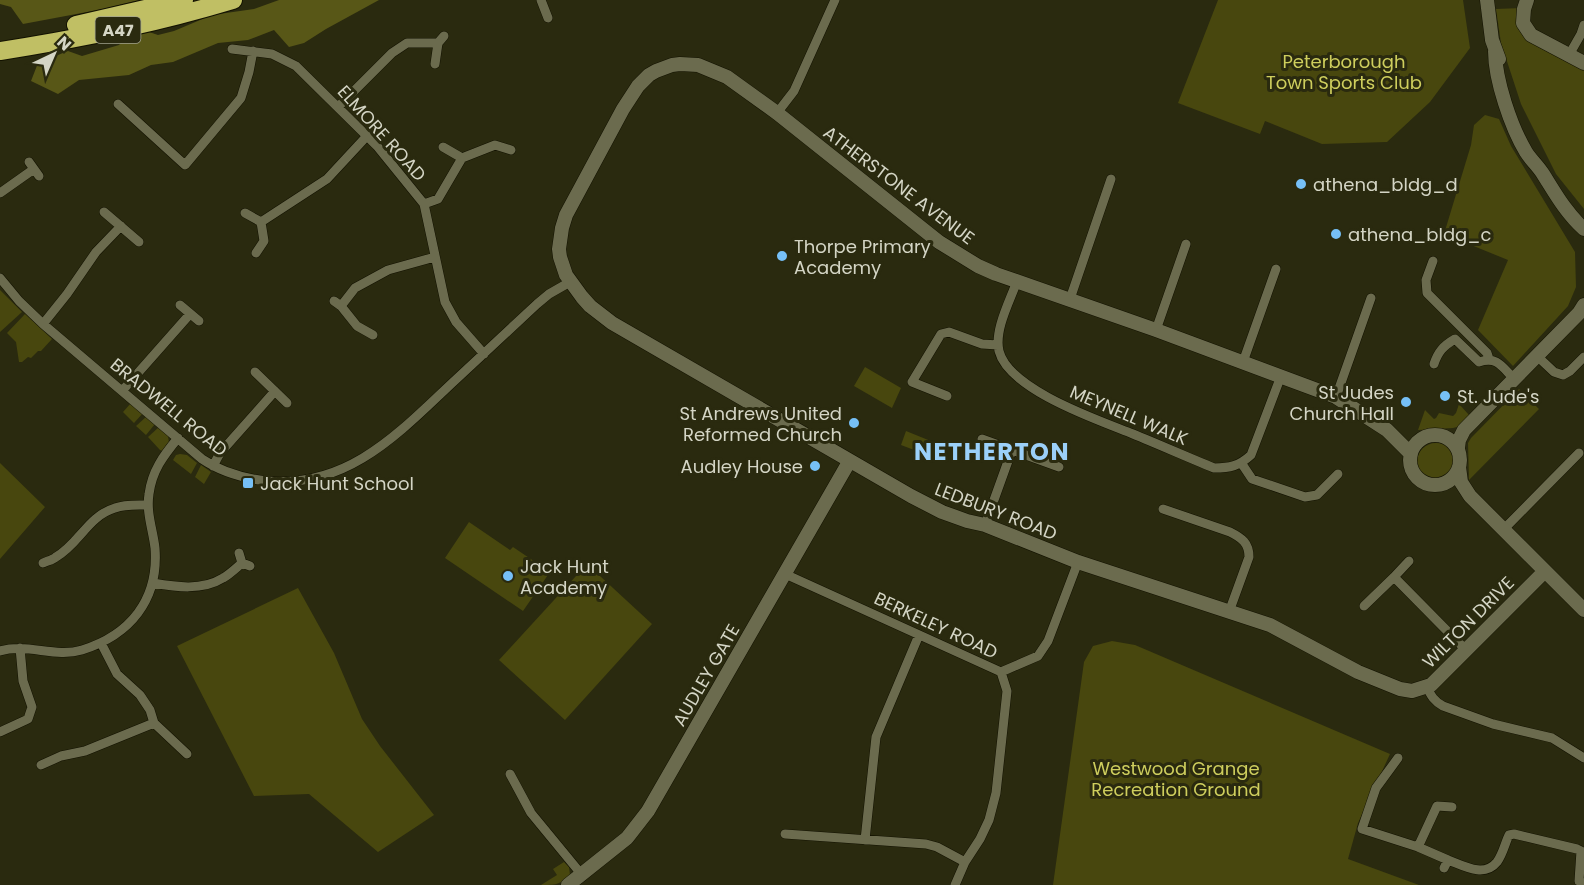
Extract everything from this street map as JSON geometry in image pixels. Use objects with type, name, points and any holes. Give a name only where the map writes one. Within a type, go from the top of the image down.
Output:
[{"type":"highway","name":"A47","points":[[0,38],[87,24],[184,0]]},
{"type":"highway","name":"A47","points":[[0,51],[89,36],[233,0]]},
{"type":"street","points":[[541,0],[548,18]]},
{"type":"street","points":[[777,113],[794,91],[835,0]]},
{"type":"street","points":[[1487,0],[1495,64],[1512,122],[1528,155],[1536,163],[1563,206],[1580,225],[1584,238]]},
{"type":"street","points":[[1527,0],[1523,22],[1531,35],[1584,63]]},
{"type":"street","points":[[1569,55],[1584,25]]},
{"type":"street","points":[[338,107],[393,53],[407,43],[441,40],[435,64]]},
{"type":"street","name":"ELMORE ROAD","points":[[232,49],[272,54],[296,66],[377,146],[424,204],[445,302],[456,322],[484,354]]},
{"type":"street","points":[[118,104],[185,165],[241,98],[253,51]]},
{"type":"street","name":"ATHERSTONE AVENUE","points":[[570,282],[562,265],[559,249],[562,228],[566,215],[623,109],[638,86],[649,75],[672,65],[698,65],[727,77],[777,113],[943,245],[978,266],[1336,397],[1388,430],[1409,438],[1422,438]]},
{"type":"street","points":[[261,222],[327,179],[366,137]]},
{"type":"street","points":[[424,204],[438,199],[462,158],[495,145],[511,150]]},
{"type":"street","points":[[442,147],[462,158]]},
{"type":"street","points":[[0,193],[34,169]]},
{"type":"street","points":[[1070,299],[1111,179]]},
{"type":"street","points":[[104,212],[139,242]]},
{"type":"street","points":[[245,213],[261,222]]},
{"type":"street","points":[[256,253],[264,242],[261,222]]},
{"type":"street","points":[[43,324],[96,252],[121,226]]},
{"type":"street","points":[[1156,330],[1186,244]]},
{"type":"street","points":[[373,335],[357,326],[337,303],[355,288],[387,270],[435,257]]},
{"type":"street","points":[[1433,261],[1426,280],[1427,293],[1487,353],[1488,359]]},
{"type":"street","points":[[1243,362],[1276,268]]},
{"type":"street","name":"BRADWELL ROAD","points":[[0,278],[19,301],[43,324],[213,466],[233,475],[279,482],[315,479],[361,460],[400,432],[549,294],[570,282]]},
{"type":"street","points":[[947,396],[912,382],[941,334],[949,332],[982,344],[998,345],[998,333],[1017,281]]},
{"type":"street","name":"LEDBURY ROAD","points":[[570,282],[590,306],[612,322],[849,462],[942,512],[985,525],[1078,562],[1270,625],[1358,672],[1400,689],[1412,691]]},
{"type":"street","points":[[1336,397],[1371,298]]},
{"type":"street","points":[[180,305],[199,321]]},
{"type":"street","points":[[1582,310],[1464,430],[1458,448],[1461,482],[1470,496],[1584,610]]},
{"type":"street","points":[[122,391],[190,314]]},
{"type":"street","points":[[1434,364],[1437,354],[1444,345],[1455,339],[1479,362],[1488,359],[1496,361],[1514,379]]},
{"type":"street","name":"MEYNELL WALK","points":[[998,345],[999,353],[1006,366],[1029,385],[1060,405],[1214,468],[1228,468],[1242,464]]},
{"type":"street","points":[[1537,356],[1554,372],[1563,375],[1584,357]]},
{"type":"street","points":[[255,372],[287,403]]},
{"type":"street","points":[[1281,376],[1251,455],[1242,464],[1252,479],[1305,497],[1317,495],[1338,474]]},
{"type":"street","points":[[213,466],[220,453],[274,391]]},
{"type":"street","name":"ATHERSTONE AVENUE","points":[[1388,430],[1410,454]]},
{"type":"street","points":[[1464,430],[1451,435],[1432,435],[1422,438],[1410,454],[1410,463],[1417,477],[1423,481],[1430,484],[1444,484],[1470,496]]},
{"type":"street","points":[[1439,435],[1452,441],[1458,448]]},
{"type":"street","points":[[0,651],[20,648],[62,652],[79,651],[101,643],[123,630],[132,620],[149,594],[153,583],[154,546],[148,514],[152,480],[157,465],[178,438]]},
{"type":"street","points":[[982,439],[1059,467]]},
{"type":"street","points":[[985,525],[1012,450]]},
{"type":"street","points":[[1503,530],[1579,453]]},
{"type":"street","name":"AUDLEY GATE","points":[[568,885],[627,838],[648,811],[849,462]]},
{"type":"street","points":[[1444,484],[1452,478],[1459,467]]},
{"type":"street","points":[[43,563],[56,558],[95,518],[107,511],[117,507],[148,505]]},
{"type":"street","points":[[1163,509],[1230,532],[1247,544],[1249,557],[1229,612]]},
{"type":"street","points":[[153,583],[193,587],[209,585],[246,565],[238,553]]},
{"type":"street","points":[[1364,606],[1409,561]]},
{"type":"street","points":[[1001,672],[1038,656],[1047,641],[1078,562]]},
{"type":"street","name":"WILTON DRIVE","points":[[1412,691],[1431,685],[1545,571]]},
{"type":"street","name":"BERKELEY ROAD","points":[[785,574],[1001,672],[1007,691],[996,793],[989,820],[955,885]]},
{"type":"street","points":[[1394,577],[1466,650]]},
{"type":"street","points":[[865,840],[876,737],[919,635]]},
{"type":"street","points":[[101,643],[117,674],[140,695],[150,710],[154,723],[187,754]]},
{"type":"street","points":[[0,732],[28,719],[32,707],[22,681],[20,648]]},
{"type":"street","points":[[1427,687],[1431,697],[1443,706],[1493,724],[1552,738],[1584,758]]},
{"type":"street","points":[[41,765],[61,756],[85,751],[154,723]]},
{"type":"street","points":[[1398,758],[1376,788],[1361,832],[1418,847],[1446,864],[1478,871],[1488,869],[1497,862],[1509,835],[1514,834],[1581,851],[1579,881],[1584,884]]},
{"type":"street","points":[[510,774],[531,813],[582,875]]},
{"type":"street","points":[[1418,847],[1434,803],[1452,807]]},
{"type":"street","points":[[785,834],[926,844],[937,847],[965,862]]},
{"type":"green space","name":"Peterborough Town Sports Club","points":[[1218,0],[1463,0],[1470,48],[1430,102],[1387,142],[1322,144],[1265,121],[1260,134],[1178,103]]},
{"type":"green space","points":[[1522,8],[1521,24],[1584,67],[1584,209],[1556,174],[1521,104],[1501,43],[1496,9]]},
{"type":"green space","points":[[1485,115],[1499,119],[1511,146],[1575,252],[1576,287],[1568,306],[1513,366],[1478,330],[1508,260],[1444,234],[1471,145],[1474,125]]},
{"type":"green space","points":[[0,290],[22,312],[0,332]]},
{"type":"green space","points":[[25,314],[52,339],[31,358],[28,357],[19,362],[16,342],[7,333]]},
{"type":"green space","points":[[865,367],[901,388],[892,408],[854,386]]},
{"type":"green space","points":[[1519,389],[1539,409],[1469,480],[1468,443]]},
{"type":"green space","points":[[131,403],[143,413],[134,423],[123,412]]},
{"type":"green space","points":[[1459,404],[1469,415],[1457,427],[1418,430],[1425,410],[1434,419],[1439,413],[1453,416]]},
{"type":"green space","points":[[147,416],[155,424],[146,435],[136,426]]},
{"type":"green space","points":[[159,427],[168,436],[169,443],[163,451],[148,437]]},
{"type":"green space","points":[[906,431],[948,448],[943,461],[901,445]]},
{"type":"green space","points":[[1436,443],[1450,448],[1455,462],[1450,476],[1436,481],[1422,476],[1417,462],[1422,448]]},
{"type":"green space","points":[[176,455],[187,455],[197,463],[191,474],[173,460]]},
{"type":"green space","points":[[0,463],[45,507],[0,559]]},
{"type":"green space","points":[[201,465],[211,472],[204,484],[195,477]]},
{"type":"green space","points":[[469,522],[510,550],[513,547],[550,572],[523,611],[445,558]]},
{"type":"green space","points":[[587,564],[652,624],[565,720],[499,660]]},
{"type":"green space","points":[[298,588],[334,653],[362,719],[434,815],[378,852],[309,794],[254,796],[177,646]]},
{"type":"green space","name":"Westwood Grange Recreation Ground","points":[[1112,641],[1135,645],[1390,754],[1358,823],[1348,859],[1419,885],[1053,885],[1084,662],[1093,646]]},
{"type":"green space","points":[[564,862],[569,867],[570,875],[557,884],[541,885],[557,875],[553,869]]},
{"type":"shaded area","points":[[0,0],[139,0],[23,24],[11,7],[0,4]]},
{"type":"shaded area","points":[[279,0],[379,0],[304,43],[289,47],[274,30],[248,40],[218,43],[173,62],[151,65],[129,75],[79,80],[58,94],[31,81],[38,63],[68,51],[82,56],[119,45],[126,37],[149,32],[158,35],[174,31],[212,15],[254,9]]},
{"type":"place","name":"athena_bldg_d","points":[[1301,184]]},
{"type":"place","name":"athena_bldg_c","points":[[1336,234]]},
{"type":"place","name":"Thorpe Primary Academy","points":[[782,256]]},
{"type":"place","name":"St. Jude's","points":[[1445,396]]},
{"type":"place","name":"St Judes Church Hall","points":[[1406,402]]},
{"type":"place","name":"St Andrews United Reformed Church","points":[[854,423]]},
{"type":"place","name":"Audley House","points":[[815,466]]},
{"type":"place","name":"Jack Hunt School","points":[[248,483]]},
{"type":"place","name":"Jack Hunt Academy","points":[[508,576]]},
{"type":"district","name":"NETHERTON","points":[[992,451]]}]
